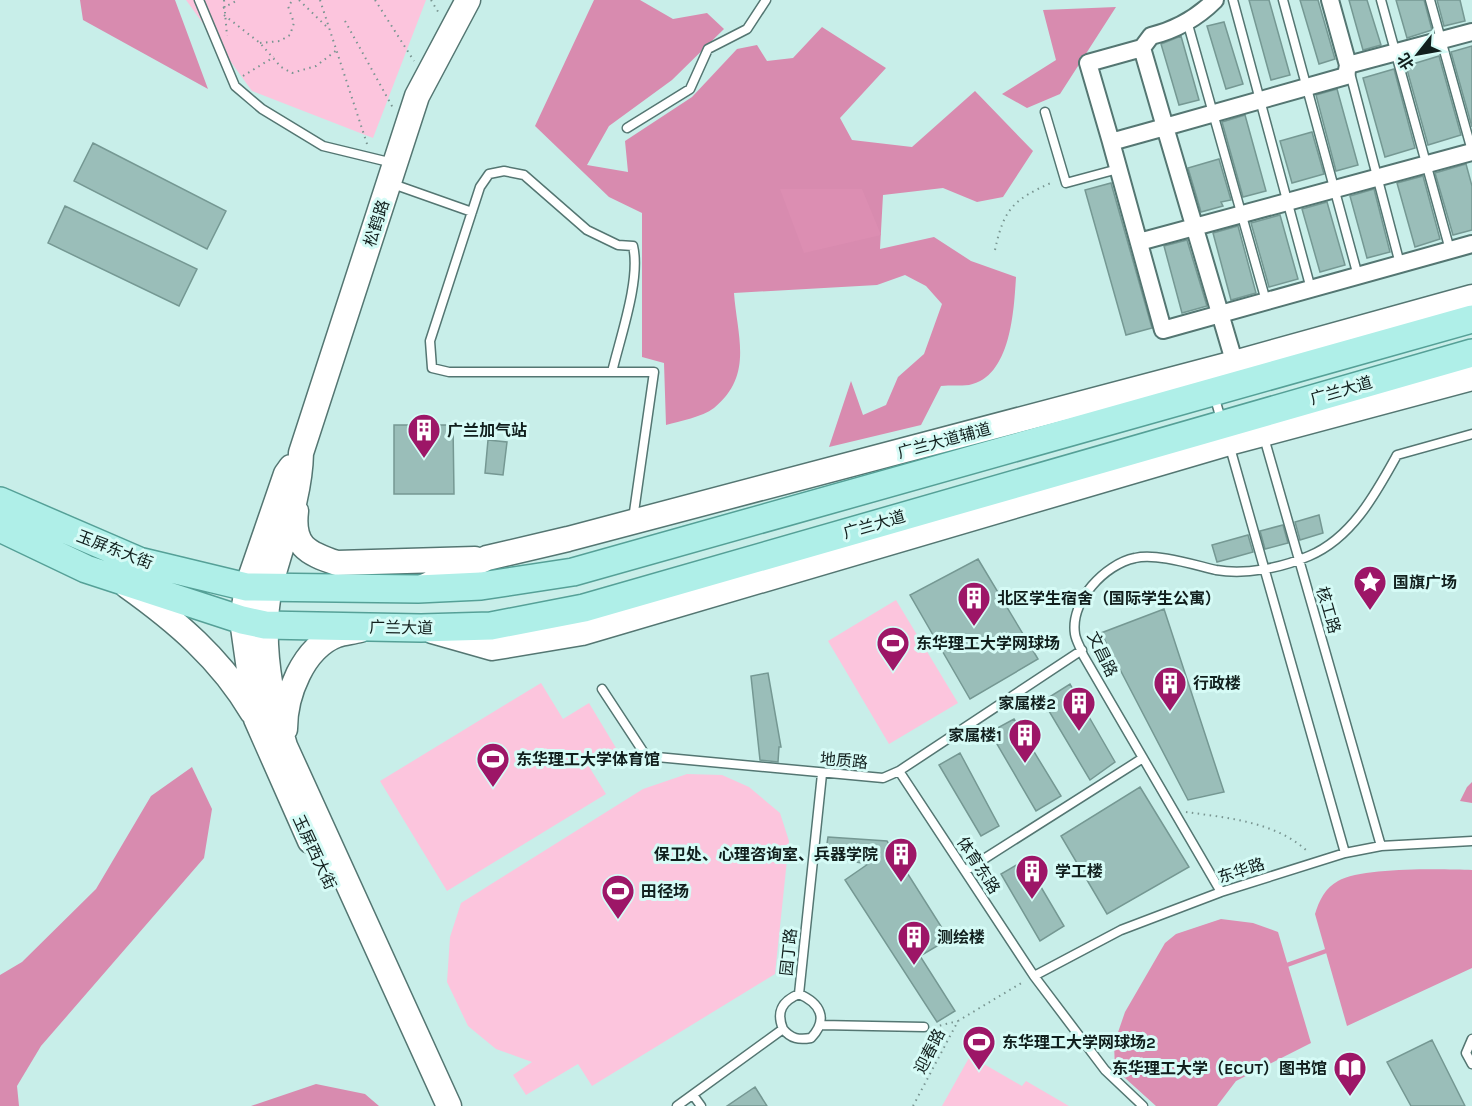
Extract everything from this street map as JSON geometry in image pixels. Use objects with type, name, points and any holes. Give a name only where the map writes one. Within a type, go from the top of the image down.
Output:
[{"type":"main road","name":"松鹤路","points":[[259,588],[300,480],[301,453],[417,96],[468,0]]},
{"type":"main road","name":"广兰大道辅道","points":[[1250,396],[1472,297]]},
{"type":"main road","name":"广兰大道","points":[[254,622],[371,627],[491,627],[584,608],[1226,433],[1250,396],[1472,319]]},
{"type":"main road","name":"广兰大道","points":[[259,588],[429,584],[481,586],[573,572],[1212,392],[1250,396],[1472,352]]},
{"type":"main road","name":"广兰大道辅道","points":[[429,584],[487,558],[633,522],[1250,396],[1472,378]]},
{"type":"main road","name":"松鹤路","points":[[259,588],[286,474],[301,453]]},
{"type":"main road","points":[[300,480],[295,547],[303,558],[317,569],[336,578],[429,584]]},
{"type":"main road","name":"玉屏东大街","points":[[0,501],[139,561],[259,588]]},
{"type":"main road","points":[[295,527],[305,549],[317,557],[336,563],[487,558]]},
{"type":"main road","name":"玉屏东大街","points":[[0,528],[120,582],[254,622]]},
{"type":"main road","points":[[120,582],[153,604],[217,662],[256,719]]},
{"type":"main road","name":"玉屏西大街","points":[[259,588],[254,622],[256,719],[274,763],[434,1106]]},
{"type":"main road","name":"玉屏西大街","points":[[254,622],[267,661],[275,714],[285,746],[449,1106]]},
{"type":"main road","points":[[285,746],[285,720],[290,698],[299,673],[315,650],[335,636],[371,627]]},
{"type":"street","points":[[1215,0],[1204,11],[1172,31],[1151,36],[1142,48],[1088,63],[1163,330],[1472,243]]},
{"type":"street","points":[[1110,142],[1346,76],[1348,65],[1330,0]]},
{"type":"street","points":[[1348,65],[1472,32]]},
{"type":"street","points":[[1142,48],[1220,314],[1250,396]]},
{"type":"street","points":[[1138,242],[1472,152]]},
{"type":"lane","points":[[199,0],[235,86],[262,109],[323,147],[371,158],[392,173],[472,212]]},
{"type":"lane","points":[[627,128],[690,89],[708,49],[747,29],[766,0]]},
{"type":"lane","points":[[1233,0],[1311,289]]},
{"type":"lane","points":[[1283,0],[1358,276]]},
{"type":"lane","points":[[1381,0],[1450,250]]},
{"type":"lane","points":[[1430,0],[1472,152]]},
{"type":"lane","points":[[1187,21],[1266,301]]},
{"type":"lane","points":[[1348,65],[1400,264]]},
{"type":"lane","points":[[1045,112],[1066,183],[1118,169]]},
{"type":"lane","points":[[612,372],[633,281],[635,255],[633,246],[618,245],[586,230],[524,175],[504,171],[489,174],[480,187],[430,341],[432,368],[449,372],[612,372],[654,372],[633,522]]},
{"type":"lane","points":[[1212,392],[1266,570],[1345,853]]},
{"type":"lane","name":"核工路","points":[[1250,396],[1381,846]]},
{"type":"lane","name":"文昌路","points":[[1221,892],[1082,650],[1075,633],[1080,604],[1100,575],[1135,558],[1170,560],[1220,570],[1266,570],[1311,555],[1336,539],[1372,502],[1397,455],[1472,434]]},
{"type":"lane","name":"地质路","points":[[602,689],[646,756],[883,778],[899,771],[1082,650]]},
{"type":"lane","points":[[965,871],[1143,758]]},
{"type":"lane","name":"体育东路","points":[[899,771],[1034,976],[1104,1070],[1143,1106]]},
{"type":"lane","name":"园丁路","points":[[783,1029],[779,1018],[780,1009],[789,998],[799,994],[822,774]]},
{"type":"lane","name":"东华路","points":[[1034,976],[1120,930],[1221,892],[1318,861],[1381,846],[1472,842]]},
{"type":"lane","points":[[677,1106],[783,1029],[789,1036],[800,1040],[811,1038],[821,1024],[822,1014],[810,999],[799,994]]},
{"type":"lane","points":[[821,1024],[924,1027]]},
{"type":"lane","points":[[1472,1039],[1466,1053],[1472,1064]]},
{"type":"lane","points":[[693,1095],[701,1106]]},
{"type":"path","points":[[223,8],[238,0]]},
{"type":"path","points":[[260,43],[280,41],[290,35],[294,23],[288,6],[293,0]]},
{"type":"path","points":[[298,0],[330,30]]},
{"type":"path","points":[[320,0],[371,158]]},
{"type":"path","points":[[375,0],[419,68]]},
{"type":"path","points":[[224,15],[260,43],[281,68],[292,73],[316,66],[337,50]]},
{"type":"path","points":[[345,21],[406,132]]},
{"type":"path","points":[[234,81],[274,57]]},
{"type":"path","points":[[995,250],[1000,225],[1020,197],[1064,177]]},
{"type":"path","points":[[1174,810],[1265,827],[1302,845],[1318,861]]},
{"type":"path","name":"迎春路","points":[[913,1106],[958,1021],[1034,976]]},
{"type":"path","points":[[924,1027],[958,1021]]},
{"type":"shaded area","points":[[80,0],[175,0],[208,89],[83,20]]},
{"type":"shaded area","points":[[186,0],[426,0],[373,138],[252,91]]},
{"type":"shaded area","points":[[594,0],[640,0],[673,19],[707,13],[724,29],[672,80],[609,126],[587,165],[628,172],[625,141],[692,97],[737,49],[757,45],[767,61],[793,58],[822,27],[886,68],[840,118],[852,140],[912,147],[975,91],[1033,151],[1003,197],[977,202],[943,188],[883,195],[880,249],[934,237],[971,261],[1016,277],[1008,340],[994,369],[983,379],[969,385],[941,386],[921,425],[829,447],[851,381],[863,415],[886,405],[898,377],[924,354],[942,304],[926,286],[905,275],[877,285],[734,293],[740,354],[739,368],[734,382],[714,408],[703,414],[666,425],[664,363],[642,357],[642,213],[609,197],[535,126]]},
{"type":"shaded area","points":[[1116,7],[1060,94],[1027,108],[1002,94],[1056,60],[1043,10]]},
{"type":"shaded area","points":[[780,189],[862,189],[881,235],[804,253]]},
{"type":"shaded area","name":"东华理工大学网球场","points":[[896,600],[958,703],[889,744],[828,641]]},
{"type":"shaded area","name":"东华理工大学体育馆","points":[[541,683],[563,719],[589,703],[616,748],[588,765],[606,794],[447,891],[380,781]]},
{"type":"shaded area","points":[[192,767],[212,809],[204,858],[41,1046],[17,1086],[19,1106],[0,1106],[0,975],[22,962],[96,889],[151,796]]},
{"type":"shaded area","name":"田径场","points":[[687,774],[722,775],[749,787],[780,813],[789,841],[775,974],[592,1086],[578,1064],[526,1095],[513,1075],[532,1062],[496,1049],[468,1026],[447,982],[450,937],[461,903],[643,789]]},
{"type":"shaded area","points":[[1472,782],[1472,803],[1460,801],[1467,787]]},
{"type":"shaded area","points":[[1403,870],[1472,870],[1472,968],[1347,1026],[1315,914],[1326,891],[1338,881],[1365,873]]},
{"type":"shaded area","points":[[1221,919],[1253,923],[1278,932],[1311,1043],[1236,1081],[1217,1106],[1156,1106],[1115,1069],[1114,1044],[1125,1012],[1165,943],[1176,934]]},
{"type":"shaded area","name":"东华理工大学网球场2","points":[[970,1056],[1022,1086],[1026,1081],[1069,1106],[942,1106]]},
{"type":"shaded area","points":[[316,1084],[365,1094],[379,1106],[251,1106]]},
{"type":"building","points":[[1249,0],[1269,0],[1290,75],[1271,80]]},
{"type":"building","points":[[1300,0],[1318,0],[1335,59],[1319,64]]},
{"type":"building","points":[[1349,0],[1367,0],[1381,45],[1363,50]]},
{"type":"building","points":[[1396,0],[1424,0],[1432,30],[1407,38]]},
{"type":"building","points":[[1437,0],[1460,0],[1465,21],[1444,26]]},
{"type":"building","points":[[1224,22],[1243,84],[1226,89],[1207,26]]},
{"type":"building","points":[[1181,36],[1199,100],[1179,105],[1161,44]]},
{"type":"building","points":[[1472,46],[1472,127],[1451,52]]},
{"type":"building","points":[[1439,56],[1461,135],[1428,145],[1406,66]]},
{"type":"building","points":[[1394,69],[1415,148],[1385,157],[1363,78]]},
{"type":"building","points":[[1337,89],[1358,165],[1336,171],[1316,95]]},
{"type":"building","points":[[1245,115],[1266,191],[1243,197],[1222,122]]},
{"type":"building","points":[[1312,132],[1324,174],[1292,183],[1280,141]]},
{"type":"building","points":[[93,143],[226,211],[207,249],[74,181]]},
{"type":"building","points":[[1219,159],[1231,200],[1221,202],[1223,206],[1201,212],[1188,168]]},
{"type":"building","points":[[1466,164],[1472,186],[1472,230],[1453,235],[1435,173]]},
{"type":"building","points":[[1423,176],[1440,239],[1415,247],[1397,183]]},
{"type":"building","points":[[1111,183],[1152,328],[1126,335],[1085,190]]},
{"type":"building","points":[[1374,189],[1390,252],[1367,258],[1350,196]]},
{"type":"building","points":[[1327,202],[1345,265],[1320,272],[1302,209]]},
{"type":"building","points":[[65,206],[197,269],[179,306],[48,243]]},
{"type":"building","points":[[1280,215],[1298,279],[1269,287],[1251,223]]},
{"type":"building","points":[[1238,226],[1256,293],[1231,300],[1213,233]]},
{"type":"building","points":[[1187,240],[1207,306],[1182,313],[1164,246]]},
{"type":"building","name":"广兰加气站","points":[[394,425],[453,425],[454,494],[394,494]]},
{"type":"building","name":"广兰加气站","points":[[488,440],[507,442],[503,475],[485,473]]},
{"type":"building","points":[[1319,515],[1323,533],[1300,540],[1295,522]]},
{"type":"building","points":[[1283,525],[1288,543],[1265,549],[1260,531]]},
{"type":"building","points":[[1248,535],[1253,552],[1217,562],[1212,545]]},
{"type":"building","name":"北区学生宿舍（国际学生公寓）","points":[[978,559],[1038,659],[970,699],[910,595]]},
{"type":"building","name":"行政楼","points":[[1164,609],[1224,792],[1188,800],[1101,633]]},
{"type":"building","points":[[768,673],[781,747],[779,747],[778,762],[760,760],[751,676]]},
{"type":"building","name":"家属楼2","points":[[1070,684],[1115,762],[1090,780],[1043,701]]},
{"type":"building","name":"家属楼1","points":[[1014,719],[1061,796],[1036,811],[990,732]]},
{"type":"building","points":[[960,753],[999,826],[981,836],[939,765]]},
{"type":"building","points":[[1140,787],[1189,867],[1107,914],[1061,836]]},
{"type":"building","points":[[828,837],[887,841],[949,939],[920,956],[955,1011],[937,1022],[845,880],[868,864],[825,857]]},
{"type":"building","name":"学工楼","points":[[1025,860],[1064,926],[1040,941],[1001,874]]},
{"type":"building","points":[[1432,1040],[1465,1106],[1411,1106],[1387,1062]]},
{"type":"building","points":[[755,1087],[767,1106],[727,1106]]},
{"type":"waterway","points":[[1284,966],[1329,950]]},
{"type":"place","name":"广兰加气站","points":[[424,459]]},
{"type":"place","name":"国旗广场","points":[[1370,611]]},
{"type":"place","name":"北区学生宿舍（国际学生公寓）","points":[[974,627]]},
{"type":"place","name":"东华理工大学网球场","points":[[893,672]]},
{"type":"place","name":"行政楼","points":[[1170,712]]},
{"type":"place","name":"家属楼2","points":[[1079,732]]},
{"type":"place","name":"家属楼1","points":[[1025,764]]},
{"type":"place","name":"东华理工大学体育馆","points":[[493,788]]},
{"type":"place","name":"保卫处、心理咨询室、兵器学院","points":[[901,883]]},
{"type":"place","name":"学工楼","points":[[1032,900]]},
{"type":"place","name":"田径场","points":[[618,920]]},
{"type":"place","name":"测绘楼","points":[[914,966]]},
{"type":"place","name":"东华理工大学网球场2","points":[[979,1071]]},
{"type":"place","name":"东华理工大学（ECUT）图书馆","points":[[1350,1097]]}]
